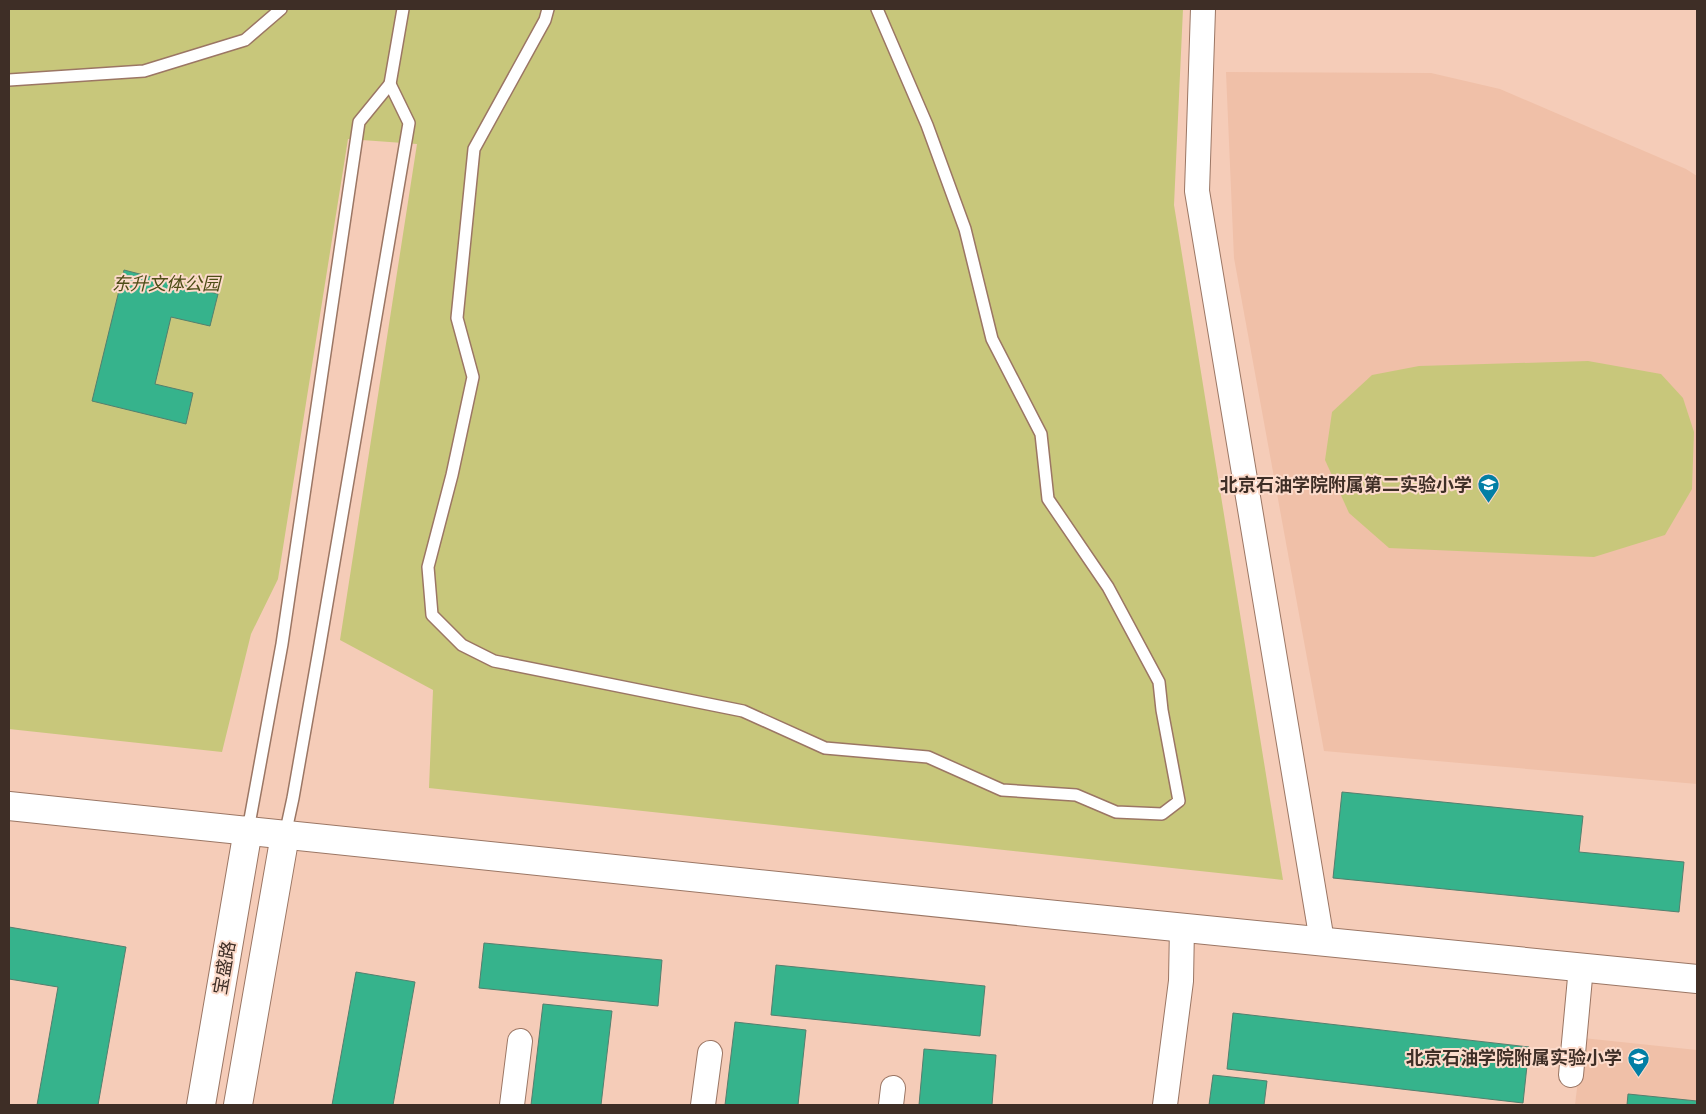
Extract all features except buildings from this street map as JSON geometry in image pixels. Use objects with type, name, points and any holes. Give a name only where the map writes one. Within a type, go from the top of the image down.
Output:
[{"type":"street","points":[[1203,9],[1197,191],[1322,941]]},
{"type":"street","points":[[9,806],[1697,979]]},
{"type":"street","name":"宝盛路","points":[[201,1105],[248,830]]},
{"type":"street","name":"宝盛路","points":[[238,1105],[285,835]]},
{"type":"street","points":[[1165,1105],[1181,981],[1182,927]]},
{"type":"street","points":[[1571,1075],[1581,967]]},
{"type":"street","points":[[512,1105],[520,1041]]},
{"type":"street","points":[[703,1105],[710,1053]]},
{"type":"lane","points":[[9,80],[144,71],[245,40],[281,9]]},
{"type":"lane","points":[[248,830],[282,644],[359,122],[390,84],[403,9]]},
{"type":"lane","points":[[548,9],[545,20],[474,149],[457,318],[473,378],[452,475],[428,567],[432,615],[462,645],[494,661],[742,711],[825,748],[928,757],[1002,790],[1076,795],[1116,812],[1162,814],[1179,801],[1162,710],[1159,682],[1108,587],[1048,499],[1041,434],[992,339],[965,229],[927,125],[877,9]]},
{"type":"lane","points":[[285,835],[319,650],[408,123],[390,84]]},
{"type":"shaded area","name":"北京石油学院附属第二实验小学","points":[[1226,72],[1431,73],[1500,89],[1686,169],[1697,176],[1697,784],[1324,751],[1234,258]]},
{"type":"shaded area","name":"北京石油学院附属实验小学","points":[[1583,1038],[1697,1050],[1697,1105],[1575,1105]]},
{"type":"green space","name":"东升文体公园","points":[[9,9],[1183,9],[1174,205],[1283,880],[429,788],[433,690],[340,640],[417,144],[348,139],[278,579],[251,634],[222,752],[9,729]]},
{"type":"green space","points":[[1588,361],[1661,374],[1683,398],[1694,432],[1692,489],[1665,535],[1594,557],[1389,548],[1349,513],[1325,460],[1332,412],[1372,375],[1419,366]]},
{"type":"place","name":"北京石油学院附属第二实验小学","points":[[1488,504]]},
{"type":"place","name":"北京石油学院附属实验小学","points":[[1638,1077]]}]
